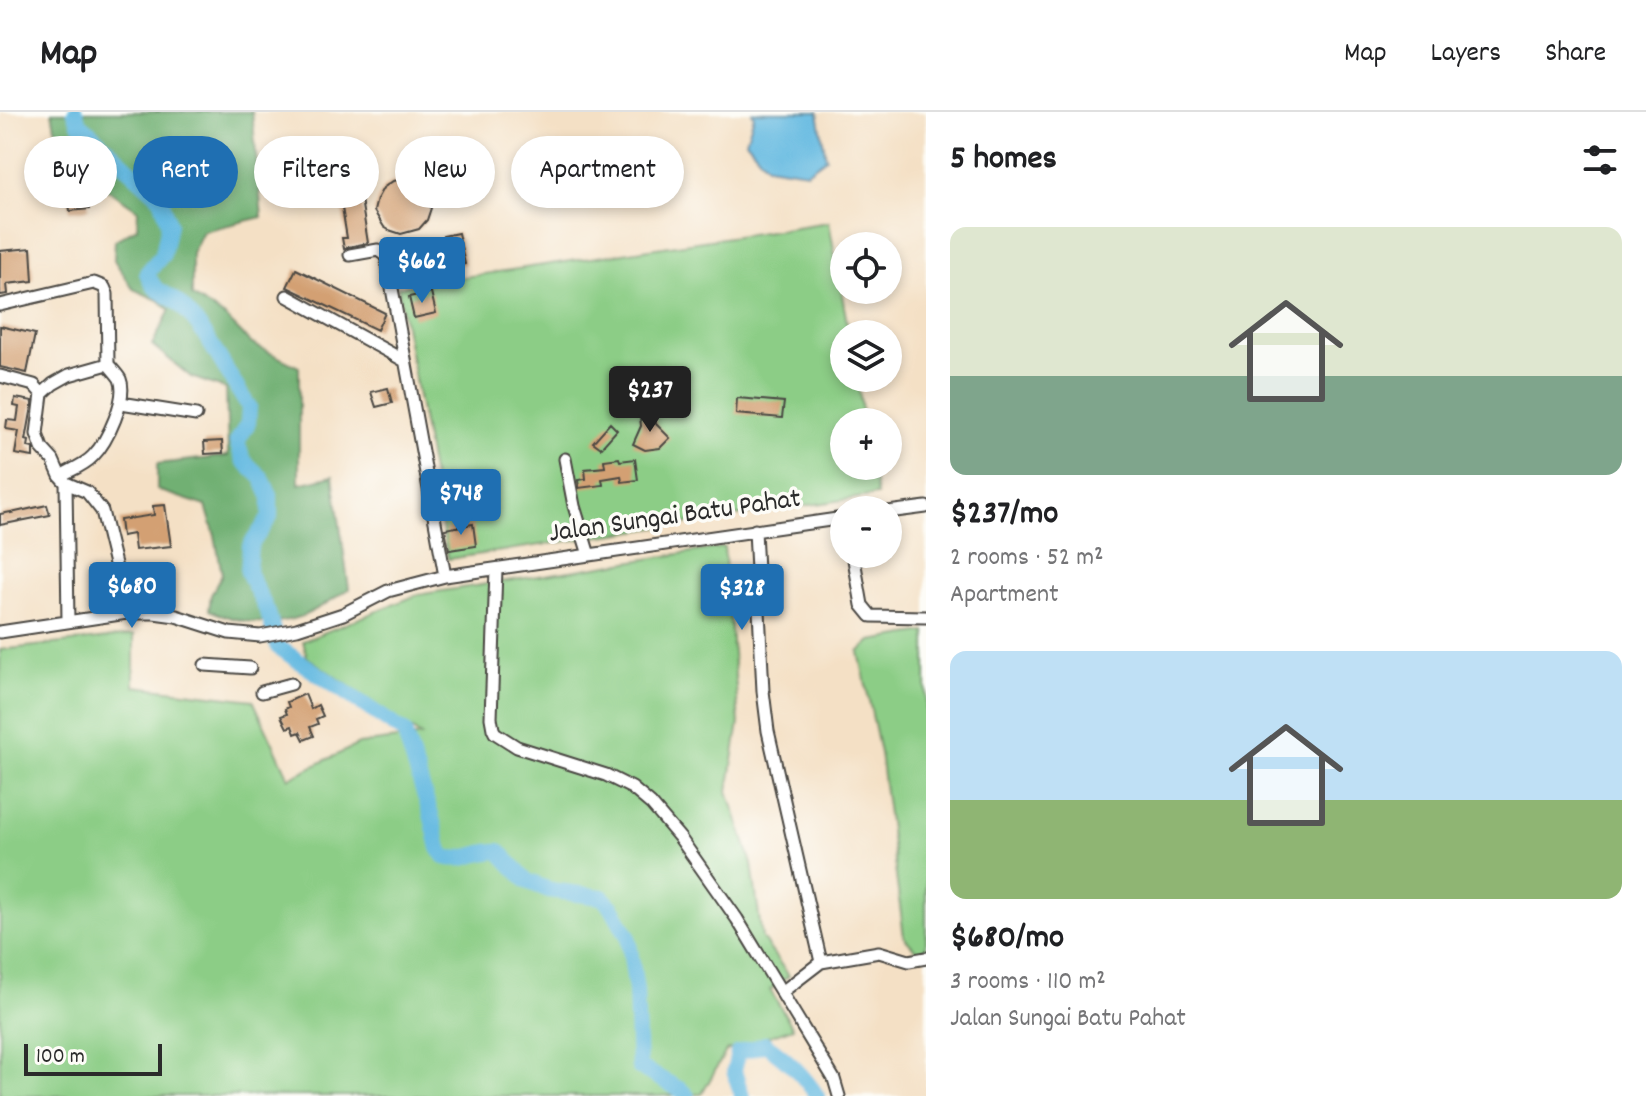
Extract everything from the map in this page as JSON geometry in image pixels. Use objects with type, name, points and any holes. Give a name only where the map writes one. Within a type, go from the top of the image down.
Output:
[{"type":"street","points":[[350,255],[378,250],[386,256],[445,576]]},
{"type":"street","points":[[0,305],[94,283],[104,287],[107,294],[108,364],[119,378],[121,403],[94,456],[63,480]]},
{"type":"street","points":[[287,296],[405,361]]},
{"type":"street","points":[[68,622],[63,480],[53,460],[42,448],[37,434],[42,394],[69,375],[108,364]]},
{"type":"street","points":[[0,376],[34,385],[42,394]]},
{"type":"street","points":[[121,403],[196,415]]},
{"type":"street","points":[[565,459],[574,506],[589,555]]},
{"type":"street","points":[[63,480],[87,492],[102,511],[127,613]]},
{"type":"street","points":[[902,510],[926,507]]},
{"type":"street","name":"Jalan Sungai Batu Pahat","points":[[0,632],[127,613],[154,613],[176,616],[229,633],[260,636],[297,629],[343,614],[388,591],[445,576],[830,520]]},
{"type":"street","points":[[755,530],[763,691],[768,731],[821,962]]},
{"type":"street","points":[[855,568],[862,605],[871,616],[926,617]]},
{"type":"street","points":[[496,569],[491,718],[495,733],[517,747],[606,775],[639,793],[680,838],[737,919],[834,1079],[839,1096]]},
{"type":"street","points":[[205,665],[250,668]]},
{"type":"street","points":[[262,692],[291,684]]},
{"type":"street","points":[[782,992],[821,962],[879,952],[909,961],[926,958]]},
{"type":"green space","points":[[52,112],[252,112],[254,208],[261,208],[262,217],[203,231],[192,253],[192,296],[225,317],[252,344],[299,367],[299,484],[333,476],[349,589],[313,611],[288,620],[265,623],[243,621],[209,610],[211,595],[222,574],[206,506],[157,490],[157,464],[228,456],[226,389],[191,377],[152,345],[170,310],[160,301],[133,289],[114,260],[115,240],[137,228],[138,210],[135,208],[238,208],[238,136],[133,136],[133,207],[117,196],[117,136],[60,136],[55,128]]},
{"type":"green space","points":[[829,222],[830,304],[844,304],[846,320],[830,320],[830,392],[859,392],[862,408],[830,408],[830,480],[874,480],[877,495],[830,496],[830,502],[448,559],[398,287]]},
{"type":"green space","points":[[724,547],[739,723],[728,791],[752,864],[762,938],[789,976],[770,990],[793,1028],[726,1051],[702,1094],[0,1096],[0,650],[134,635],[134,686],[253,700],[289,778],[359,744],[421,736],[307,657],[303,641],[417,595]]},
{"type":"green space","points":[[926,632],[926,954],[920,955],[904,937],[880,753],[859,652],[871,641]]},
{"type":"water","points":[[752,112],[818,112],[826,158],[807,172],[767,166],[746,141],[754,116]]},
{"type":"building","points":[[393,181],[395,208],[431,208],[427,220],[419,229],[401,234],[389,230],[374,211],[379,208],[379,195],[383,188]]},
{"type":"building","points":[[342,208],[362,208],[368,243],[344,249],[342,238],[347,238]]},
{"type":"building","points":[[458,233],[465,264],[450,268],[443,236]]},
{"type":"building","points":[[31,248],[33,281],[7,284],[8,294],[0,295],[0,251]]},
{"type":"building","points":[[296,269],[385,313],[377,330],[287,287]]},
{"type":"building","points":[[431,292],[436,313],[414,318],[409,297]]},
{"type":"building","points":[[0,326],[35,334],[27,373],[0,367]]},
{"type":"building","points":[[388,388],[392,403],[376,407],[371,392]]},
{"type":"building","points":[[15,398],[33,401],[26,440],[29,441],[28,447],[33,448],[33,457],[15,454],[19,431],[6,429],[7,420],[17,421],[19,407],[14,406]]},
{"type":"building","points":[[737,398],[784,402],[782,418],[736,414]]},
{"type":"building","points":[[654,414],[656,424],[670,438],[660,448],[645,450],[633,444],[641,426],[640,417]]},
{"type":"building","points":[[610,423],[617,430],[601,448],[593,442]]},
{"type":"building","points":[[222,441],[223,453],[205,454],[204,442]]},
{"type":"building","points":[[619,458],[620,461],[635,459],[638,480],[622,482],[621,476],[602,479],[603,485],[579,488],[578,480],[586,479],[585,469],[605,467],[604,460]]},
{"type":"building","points":[[47,505],[50,515],[0,525],[0,514]]},
{"type":"building","points":[[165,505],[171,546],[135,550],[133,534],[122,536],[120,520],[154,515],[153,506]]},
{"type":"building","points":[[473,524],[476,546],[449,550],[445,529]]},
{"type":"building","points":[[305,694],[311,709],[318,705],[323,716],[316,719],[318,724],[310,727],[314,736],[304,740],[300,732],[295,734],[292,726],[287,728],[281,716],[287,714],[287,702]]},
{"type":"waterway","points":[[75,112],[79,123],[161,198],[169,224],[163,254],[147,273],[156,288],[178,303],[198,325],[249,407],[248,423],[237,442],[243,460],[262,478],[270,496],[270,517],[250,546],[248,572],[268,613],[278,647],[404,732],[439,848],[445,857],[459,858],[499,851],[527,881],[549,890],[602,897],[613,909],[628,936],[636,990],[639,1067],[687,1096]]},
{"type":"waterway","points":[[742,1096],[734,1071],[738,1053],[765,1044],[794,1067],[817,1096]]}]
